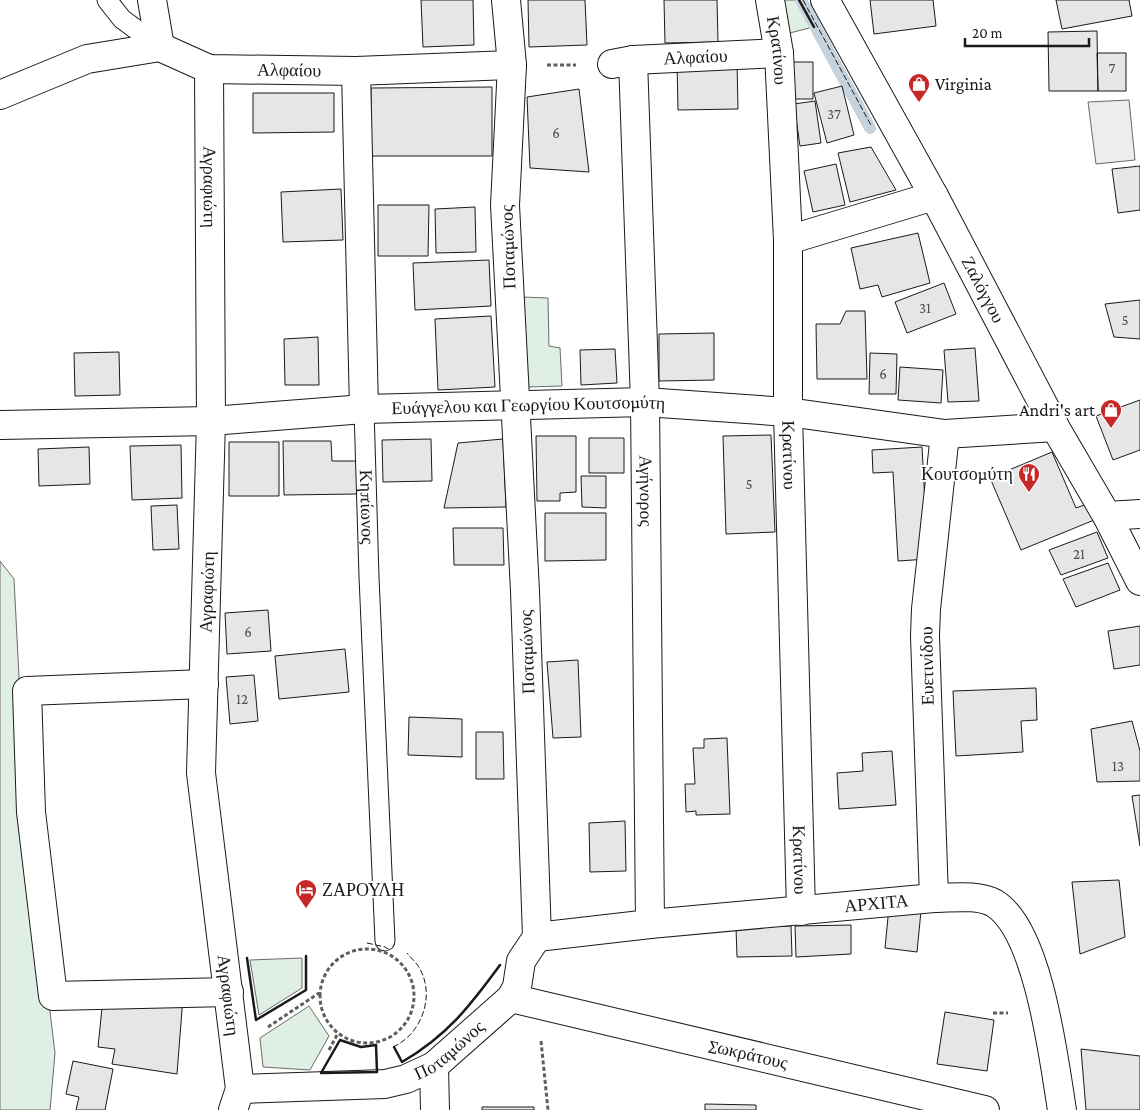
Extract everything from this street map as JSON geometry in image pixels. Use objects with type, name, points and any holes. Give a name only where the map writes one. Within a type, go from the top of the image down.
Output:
[{"type":"street","points":[[0,95],[87,59],[160,47],[152,0]]},
{"type":"street","name":"Ποταμώνος","points":[[506,0],[512,65],[505,205],[524,591],[537,937]]},
{"type":"street","name":"Κρατίνου","points":[[770,0],[779,54],[788,240],[788,412],[801,911]]},
{"type":"street","name":"Ζαλόγγου","points":[[825,0],[934,196],[1055,427],[1107,516],[1140,581]]},
{"type":"street","name":"Αλφαίου","points":[[160,47],[209,69],[356,71],[512,65]]},
{"type":"street","name":"Αλφαίου","points":[[623,62],[779,54]]},
{"type":"street","name":"Αγήνορος","points":[[623,62],[645,402],[650,924]]},
{"type":"street","name":"Αγραφιώτη","points":[[209,69],[211,421],[201,773],[229,992],[236,1100]]},
{"type":"street","name":"Κηπίωνος","points":[[356,71],[364,409]]},
{"type":"street","points":[[788,240],[934,196]]},
{"type":"street","name":"Ευάγγελου και Γεωργίου Κουτσομύτη","points":[[0,425],[211,421],[364,409],[645,402],[788,412],[945,434],[1055,427]]},
{"type":"street","name":"Ευετινίδου","points":[[934,898],[925,618],[945,434]]},
{"type":"street","points":[[1107,516],[1140,514]]},
{"type":"street","points":[[204,684],[27,691],[31,812],[53,996],[229,992]]},
{"type":"street","name":"ΑΡΧΙΤΑ","points":[[537,937],[650,924],[934,898],[978,898],[992,902],[1003,910],[1017,929],[1028,952],[1039,983],[1054,1055],[1062,1110]]},
{"type":"street","points":[[511,998],[516,987],[521,961],[537,937]]},
{"type":"street","name":"Ποταμώνος","points":[[236,1100],[385,1084],[406,1079],[434,1066],[511,998]]},
{"type":"street","name":"Σωκράτους","points":[[511,998],[985,1110]]},
{"type":"street","points":[[434,1066],[435,1110]]},
{"type":"lane","points":[[107,0],[122,19],[160,47]]},
{"type":"lane","name":"Κηπίωνος","points":[[364,409],[369,577],[385,941]]},
{"type":"path","points":[[512,65],[584,64]]},
{"type":"path","points":[[367,949],[384,952],[398,961],[408,974],[414,991],[413,1007],[406,1023],[393,1035],[378,1042],[361,1043],[345,1038],[331,1027],[322,1012],[320,993],[321,983],[327,970],[337,959],[350,952],[367,949]]},
{"type":"path","points":[[267,1027],[320,993]]},
{"type":"path","points":[[541,1036],[548,1110]]},
{"type":"green space","points":[[782,0],[797,0],[813,27],[786,34]]},
{"type":"green space","points":[[522,297],[548,298],[549,346],[560,348],[562,386],[526,387]]},
{"type":"green space","points":[[0,561],[14,579],[26,814],[55,1053],[50,1110],[0,1110]]},
{"type":"green space","points":[[302,958],[302,988],[259,1015],[250,960]]},
{"type":"green space","points":[[309,1006],[329,1036],[310,1070],[263,1067],[260,1038]]},
{"type":"shaded area","points":[[1129,100],[1135,160],[1096,164],[1088,102]]},
{"type":"building","points":[[421,0],[473,0],[474,45],[423,47]]},
{"type":"building","points":[[528,0],[585,0],[587,45],[529,47]]},
{"type":"building","points":[[664,0],[717,0],[718,42],[665,43]]},
{"type":"building","points":[[870,0],[933,0],[936,26],[874,34]]},
{"type":"building","points":[[1056,0],[1129,0],[1132,16],[1062,29]]},
{"type":"building","points":[[1097,31],[1098,91],[1049,91],[1048,32]]},
{"type":"building","points":[[1097,53],[1126,53],[1126,91],[1098,91]]},
{"type":"building","points":[[737,62],[738,109],[678,110],[677,63]]},
{"type":"building","points":[[791,62],[813,62],[813,99],[791,99]]},
{"type":"building","points":[[842,86],[854,135],[827,143],[814,93]]},
{"type":"building","points":[[492,87],[492,156],[371,156],[371,88]]},
{"type":"building","points":[[579,89],[589,172],[530,168],[527,97]]},
{"type":"building","points":[[253,93],[334,93],[334,132],[253,133]]},
{"type":"building","points":[[815,101],[821,143],[800,146],[794,104]]},
{"type":"building","points":[[871,147],[896,190],[850,202],[838,153]]},
{"type":"building","points":[[836,164],[845,205],[813,212],[804,171]]},
{"type":"building","points":[[1140,166],[1140,210],[1118,213],[1112,169]]},
{"type":"building","points":[[341,189],[343,240],[283,242],[281,192]]},
{"type":"building","points":[[378,205],[429,205],[428,256],[378,256]]},
{"type":"building","points":[[475,207],[476,252],[436,253],[435,209]]},
{"type":"building","points":[[918,233],[930,283],[882,297],[878,285],[860,289],[851,248]]},
{"type":"building","points":[[489,260],[491,306],[415,310],[413,263]]},
{"type":"building","points":[[944,283],[956,314],[907,333],[895,302]]},
{"type":"building","points":[[1140,300],[1140,339],[1114,337],[1105,304]]},
{"type":"building","points":[[846,311],[865,311],[867,379],[817,379],[816,324],[840,324]]},
{"type":"building","points":[[491,316],[495,387],[438,390],[435,319]]},
{"type":"building","points":[[714,333],[714,380],[659,381],[659,334]]},
{"type":"building","points":[[318,337],[319,385],[285,385],[284,339]]},
{"type":"building","points":[[975,348],[979,401],[948,402],[944,350]]},
{"type":"building","points":[[615,349],[617,383],[581,385],[580,350]]},
{"type":"building","points":[[119,352],[120,395],[75,396],[74,353]]},
{"type":"building","points":[[870,353],[897,354],[896,394],[869,394]]},
{"type":"building","points":[[900,367],[943,370],[941,403],[898,400]]},
{"type":"building","points":[[1140,400],[1140,450],[1113,460],[1096,416]]},
{"type":"building","points":[[771,435],[775,532],[726,534],[723,436]]},
{"type":"building","points":[[536,436],[576,436],[576,492],[560,493],[560,501],[537,501]]},
{"type":"building","points":[[589,438],[624,438],[624,473],[589,473]]},
{"type":"building","points":[[431,439],[432,481],[383,482],[382,440]]},
{"type":"building","points":[[503,439],[506,507],[444,508],[458,443]]},
{"type":"building","points":[[283,441],[331,441],[332,461],[357,461],[357,494],[284,495]]},
{"type":"building","points":[[229,442],[279,442],[279,496],[229,496]]},
{"type":"building","points":[[181,445],[182,498],[132,500],[130,446]]},
{"type":"building","points":[[89,447],[90,484],[39,486],[38,449]]},
{"type":"building","points":[[922,447],[928,559],[898,561],[893,472],[873,473],[872,450]]},
{"type":"building","points":[[1052,452],[1076,508],[1092,502],[1099,518],[1021,550],[990,478]]},
{"type":"building","points":[[581,476],[606,476],[606,508],[582,507]]},
{"type":"building","points":[[177,505],[179,549],[153,550],[151,506]]},
{"type":"building","points":[[545,513],[606,513],[606,560],[545,561]]},
{"type":"building","points":[[453,528],[503,528],[504,565],[454,565]]},
{"type":"building","points":[[1097,532],[1108,558],[1061,575],[1049,550]]},
{"type":"building","points":[[1108,563],[1120,590],[1076,607],[1063,579]]},
{"type":"building","points":[[268,610],[271,651],[227,654],[225,613]]},
{"type":"building","points":[[1140,626],[1140,665],[1114,669],[1108,631]]},
{"type":"building","points":[[345,649],[349,692],[279,699],[275,656]]},
{"type":"building","points":[[578,660],[581,737],[553,738],[547,662]]},
{"type":"building","points":[[254,675],[258,721],[230,724],[226,677]]},
{"type":"building","points":[[1036,688],[1037,720],[1021,721],[1023,752],[956,756],[953,691]]},
{"type":"building","points":[[409,717],[462,719],[462,757],[408,755]]},
{"type":"building","points":[[1132,721],[1140,751],[1140,781],[1097,782],[1091,729]]},
{"type":"building","points":[[476,732],[503,732],[504,779],[476,779]]},
{"type":"building","points":[[727,738],[730,814],[696,815],[696,811],[686,812],[685,784],[695,784],[693,748],[704,748],[704,739]]},
{"type":"building","points":[[892,751],[896,805],[839,809],[837,773],[863,771],[862,753]]},
{"type":"building","points":[[1140,795],[1140,846],[1132,796]]},
{"type":"building","points":[[625,821],[626,871],[590,872],[589,823]]},
{"type":"building","points":[[1119,880],[1125,937],[1080,954],[1072,882]]},
{"type":"building","points":[[889,907],[921,911],[917,952],[885,948]]},
{"type":"building","points":[[851,925],[851,954],[796,957],[795,926]]},
{"type":"building","points":[[791,926],[792,956],[737,957],[736,928]]},
{"type":"building","points":[[183,997],[177,1074],[112,1064],[115,1049],[98,1047],[102,1008]]},
{"type":"building","points":[[945,1012],[994,1020],[987,1071],[937,1064]]},
{"type":"building","points":[[1081,1049],[1140,1056],[1140,1110],[1086,1110]]},
{"type":"building","points":[[73,1061],[113,1069],[105,1110],[76,1110],[79,1097],[66,1094]]},
{"type":"building","points":[[705,1104],[756,1105],[756,1110],[705,1110]]},
{"type":"building","points":[[482,1107],[534,1107],[534,1110],[482,1110]]},
{"type":"waterway","points":[[801,0],[870,128]]},
{"type":"fence","points":[[803,0],[872,127]]},
{"type":"fence","points":[[367,943],[390,950]]},
{"type":"fence","points":[[393,1047],[412,1033],[423,1013],[426,1002],[424,980],[419,967],[407,953]]},
{"type":"wall","points":[[799,0],[814,27]]},
{"type":"wall","points":[[247,958],[256,1020],[306,990],[306,956]]},
{"type":"wall","points":[[394,1047],[402,1062],[432,1042],[468,1007],[500,965]]},
{"type":"wall","points":[[340,1040],[361,1047],[376,1045],[377,1072],[321,1073],[340,1040]]},
{"type":"place","name":"Virginia","points":[[919,103]]},
{"type":"place","name":"Andri's art","points":[[1111,429]]},
{"type":"place","name":"Κουτσομύτη","points":[[1029,493]]},
{"type":"place","name":"ΖΑΡΟΥΛΗ","points":[[306,909]]}]
